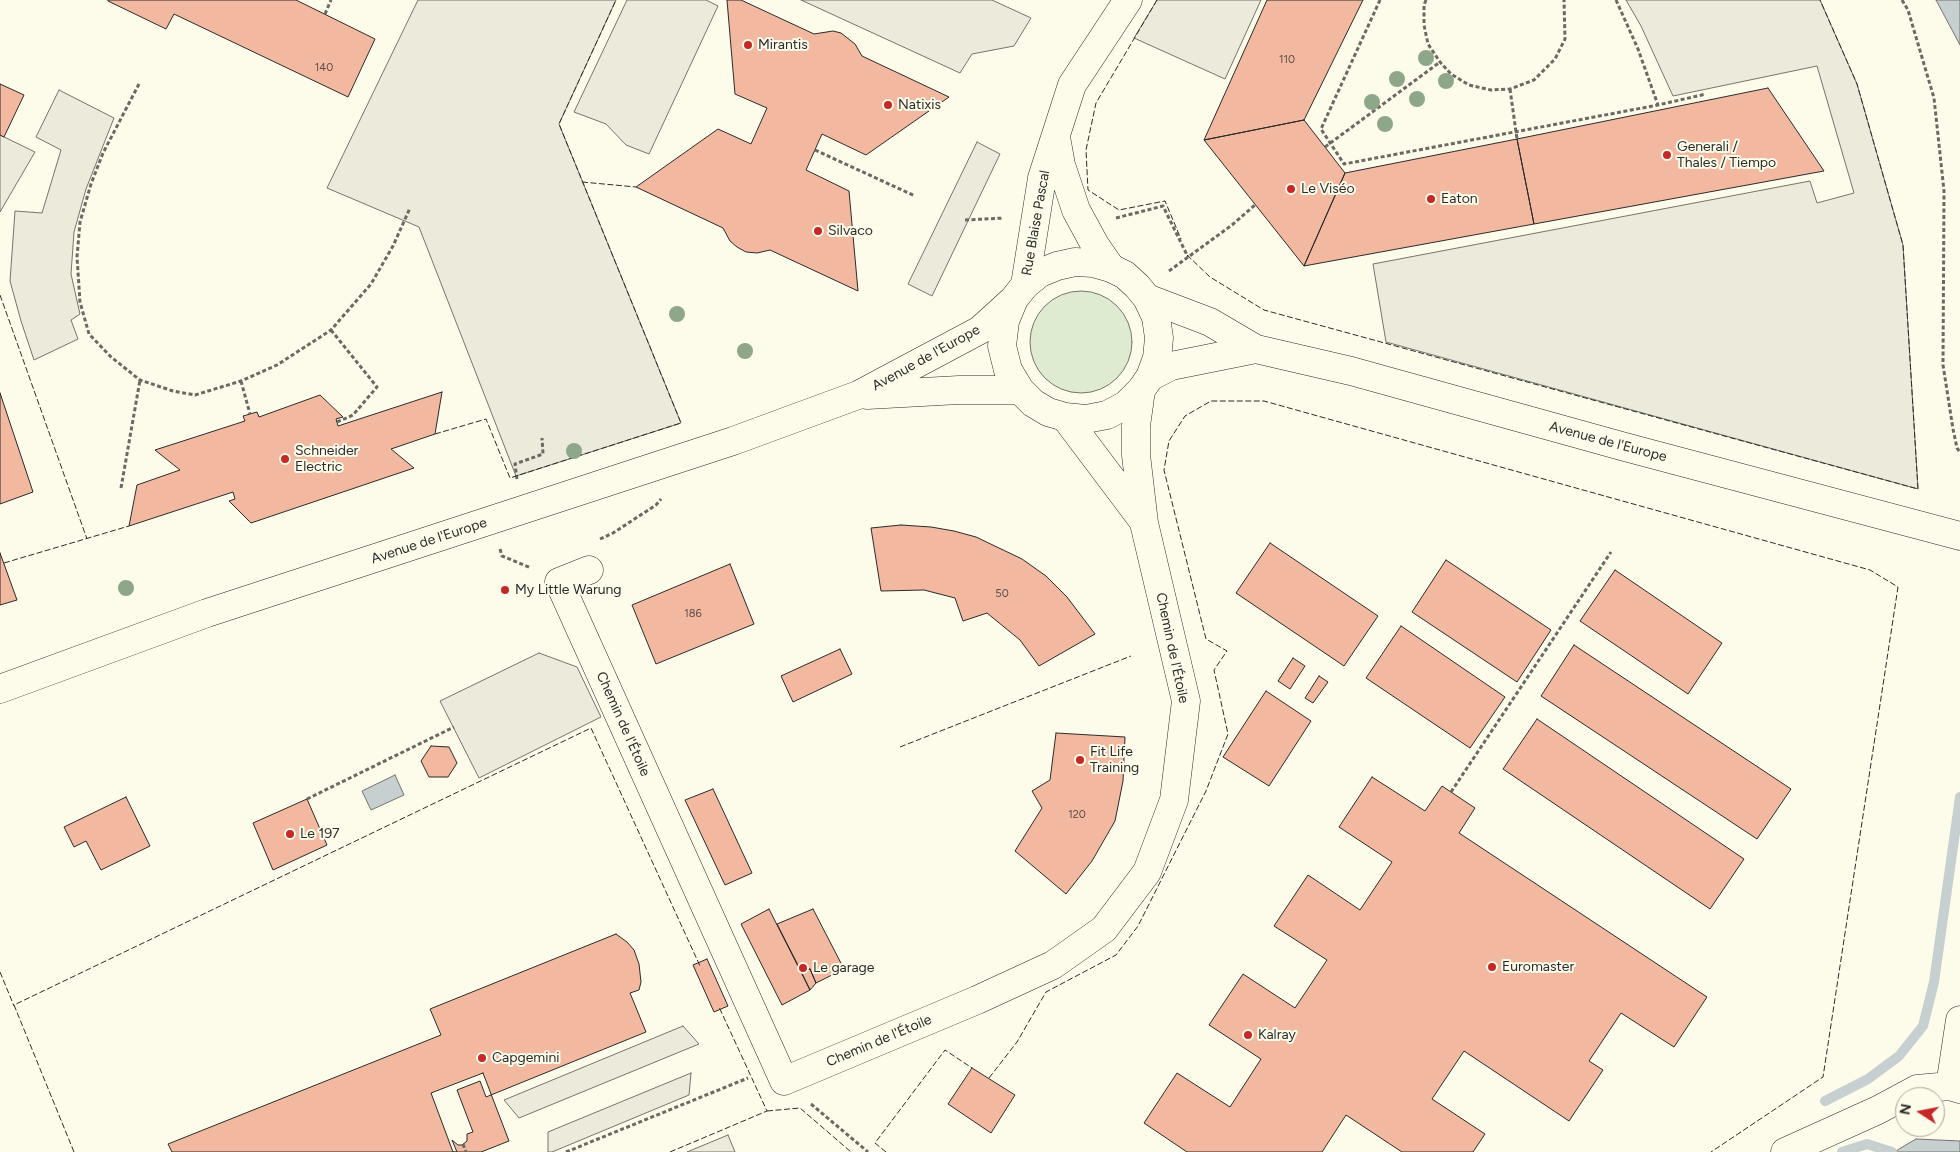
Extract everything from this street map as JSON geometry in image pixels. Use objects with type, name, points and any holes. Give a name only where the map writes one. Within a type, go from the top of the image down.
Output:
[{"type":"main road","name":"Rue Blaise Pascal","points":[[1020,292],[1042,178],[1072,85],[1128,0]]},
{"type":"main road","name":"Rue Blaise Pascal","points":[[1055,134],[1061,165],[1076,210],[1095,245],[1111,268]]},
{"type":"main road","name":"Avenue de l'Europe","points":[[0,689],[207,613],[733,441],[858,395],[980,330],[1040,273],[1057,266],[1075,262],[1093,263],[1111,268],[1137,286],[1147,298],[1156,317],[1159,338],[1157,358],[1146,384]]},
{"type":"main road","name":"Avenue de l'Europe","points":[[1020,292],[1005,321],[1002,346],[1008,370],[1020,390],[1033,403],[1048,412],[1065,418],[1086,419],[1107,414],[1126,405],[1146,384],[1171,366],[1256,348]]},
{"type":"main road","name":"Avenue de l'Europe","points":[[1147,298],[1210,322],[1256,348],[1351,371],[1960,536]]},
{"type":"main road","name":"Chemin de l'Étoile","points":[[559,582],[781,1074],[977,1000],[1053,965],[1104,929],[1148,872],[1174,800],[1186,701],[1144,522],[1136,455],[1136,426],[1146,384]]},
{"type":"main road","name":"Avenue de l'Europe","points":[[858,395],[959,390],[1020,390]]},
{"type":"main road","name":"Chemin de l'Étoile","points":[[1065,418],[1144,522]]},
{"type":"main road","points":[[559,582],[590,570]]},
{"type":"main road","points":[[1785,1152],[1878,1110],[1917,1089],[1955,1087],[1960,1020]]},
{"type":"path","points":[[325,14],[331,0]]},
{"type":"path","points":[[1380,0],[1321,129],[1344,164],[1658,105],[1706,94]]},
{"type":"path","points":[[1426,0],[1424,5],[1424,25],[1428,44],[1440,62],[1451,74],[1469,85],[1491,90],[1510,89],[1534,80],[1555,59],[1564,39],[1564,0]]},
{"type":"path","points":[[1616,0],[1638,50],[1658,105]]},
{"type":"path","points":[[1902,0],[1908,10],[1934,98],[1944,191],[1943,365],[1952,429],[1960,452]]},
{"type":"path","points":[[1325,147],[1440,62]]},
{"type":"path","points":[[139,84],[103,153],[91,184],[80,222],[77,257],[80,302],[89,334],[111,357],[140,380],[173,391],[195,395],[242,381],[278,365],[331,330],[371,284],[393,246],[410,208]]},
{"type":"path","points":[[1510,89],[1517,139]]},
{"type":"path","points":[[815,150],[915,196]]},
{"type":"path","points":[[1111,219],[1163,206],[1188,257],[1255,205]]},
{"type":"path","points":[[965,220],[1008,218]]},
{"type":"path","points":[[331,330],[378,387],[353,415],[337,422]]},
{"type":"path","points":[[121,488],[140,380]]},
{"type":"path","points":[[242,381],[250,414]]},
{"type":"path","points":[[518,481],[515,464],[543,454],[542,438]]},
{"type":"path","points":[[596,541],[613,533],[656,505],[662,498]]},
{"type":"path","points":[[487,523],[502,556],[559,582]]},
{"type":"path","points":[[1451,792],[1611,552]]},
{"type":"path","points":[[307,799],[454,727]]},
{"type":"path","points":[[566,1152],[781,1074],[868,1152]]},
{"type":"path","points":[[463,1144],[466,1152]]},
{"type":"green space","points":[[1081,291],[1101,295],[1117,306],[1128,322],[1132,342],[1128,362],[1117,378],[1101,389],[1081,393],[1061,389],[1045,378],[1034,362],[1030,342],[1034,322],[1045,306],[1061,295]]},
{"type":"shaded area","points":[[418,0],[616,0],[559,124],[681,423],[516,476],[419,227],[327,188]]},
{"type":"shaded area","points":[[627,0],[706,0],[718,6],[649,154],[626,145],[606,124],[574,112]]},
{"type":"shaded area","points":[[801,0],[992,0],[1031,18],[1014,46],[972,54],[960,73]]},
{"type":"shaded area","points":[[1157,0],[1261,0],[1225,79],[1134,38]]},
{"type":"shaded area","points":[[1626,0],[1820,0],[1857,84],[1903,245],[1918,489],[1386,342],[1373,264],[1810,181],[1817,203],[1854,193],[1817,66],[1673,96],[1641,26]]},
{"type":"shaded area","points":[[1936,0],[1960,0],[1960,45]]},
{"type":"shaded area","points":[[59,90],[114,118],[86,189],[74,232],[71,274],[80,314],[71,320],[78,339],[34,360],[10,281],[15,211],[42,213],[61,150],[36,137]]},
{"type":"shaded area","points":[[0,135],[35,152],[0,212]]},
{"type":"shaded area","points":[[977,142],[1000,154],[932,296],[908,284]]},
{"type":"shaded area","points":[[539,653],[577,667],[601,717],[479,778],[440,701]]},
{"type":"shaded area","points":[[395,775],[404,795],[371,810],[362,791]]},
{"type":"shaded area","points":[[683,1026],[699,1044],[519,1118],[504,1100]]},
{"type":"shaded area","points":[[691,1073],[689,1095],[548,1152],[548,1132]]},
{"type":"shaded area","points":[[728,1135],[735,1152],[687,1152]]},
{"type":"shaded area","points":[[1916,1139],[1960,1141],[1960,1152],[1894,1152]]},
{"type":"building","points":[[108,0],[296,0],[375,39],[348,97],[174,14],[166,29]]},
{"type":"building","points":[[727,0],[741,0],[814,34],[833,31],[841,33],[855,44],[862,56],[949,97],[866,155],[822,134],[806,170],[849,191],[858,291],[770,250],[757,253],[746,252],[730,241],[723,228],[636,187],[718,129],[751,144],[767,108],[735,94]]},
{"type":"building","points":[[1267,0],[1363,0],[1304,120],[1204,140]]},
{"type":"building","points":[[0,84],[24,95],[4,137],[0,135]]},
{"type":"building","name":"Generali / Thales / Tiempo","points":[[1768,88],[1824,171],[1534,224],[1517,139]]},
{"type":"building","name":"Le Viséo","points":[[1304,120],[1345,173],[1304,266],[1204,140]]},
{"type":"building","name":"Eaton","points":[[1517,139],[1534,224],[1304,266],[1345,173]]},
{"type":"building","name":"Schneider Electric","points":[[442,392],[435,434],[391,449],[414,468],[251,523],[229,501],[235,499],[233,492],[129,526],[137,485],[180,470],[155,450],[245,421],[243,416],[257,412],[259,417],[320,395],[343,417],[336,419],[338,426]]},
{"type":"building","points":[[0,393],[33,492],[0,504]]},
{"type":"building","points":[[901,525],[931,527],[976,537],[1022,559],[1046,576],[1067,597],[1095,634],[1039,666],[1020,640],[987,613],[963,621],[955,598],[924,590],[881,591],[871,528]]},
{"type":"building","points":[[1270,543],[1378,616],[1344,666],[1236,593]]},
{"type":"building","points":[[0,553],[17,600],[0,605]]},
{"type":"building","points":[[1446,560],[1551,630],[1517,682],[1412,612]]},
{"type":"building","points":[[730,564],[754,624],[656,664],[632,605]]},
{"type":"building","points":[[1615,570],[1722,643],[1688,694],[1580,621]]},
{"type":"building","points":[[1401,626],[1505,697],[1470,748],[1366,678]]},
{"type":"building","points":[[1574,645],[1791,789],[1757,839],[1541,696]]},
{"type":"building","points":[[840,649],[852,674],[793,702],[781,676]]},
{"type":"building","points":[[1293,658],[1305,666],[1290,689],[1278,681]]},
{"type":"building","points":[[1319,676],[1328,682],[1313,703],[1305,698]]},
{"type":"building","points":[[1266,691],[1311,721],[1269,786],[1223,757]]},
{"type":"building","points":[[1537,719],[1744,859],[1710,909],[1503,769]]},
{"type":"building","points":[[1056,733],[1125,737],[1123,781],[1115,821],[1092,861],[1066,894],[1015,851],[1042,808],[1032,791],[1050,780]]},
{"type":"building","points":[[431,746],[449,747],[457,763],[448,777],[429,777],[421,761]]},
{"type":"building","name":"Euromaster","points":[[1372,777],[1425,811],[1442,786],[1475,808],[1459,833],[1707,997],[1674,1047],[1621,1013],[1589,1061],[1603,1070],[1569,1121],[1464,1051],[1432,1099],[1485,1134],[1473,1152],[1402,1152],[1346,1115],[1322,1152],[1187,1152],[1144,1123],[1177,1073],[1230,1107],[1261,1059],[1209,1025],[1243,974],[1295,1008],[1327,960],[1274,926],[1308,875],[1360,910],[1392,862],[1339,827]]},
{"type":"building","points":[[713,789],[752,873],[725,885],[685,800]]},
{"type":"building","points":[[126,797],[150,846],[101,870],[86,841],[74,847],[64,827]]},
{"type":"building","name":"Le 197","points":[[307,799],[327,845],[273,870],[253,823]]},
{"type":"building","points":[[769,909],[810,990],[782,1005],[741,924]]},
{"type":"building","points":[[813,909],[844,969],[816,983],[810,969],[801,971],[777,924]]},
{"type":"building","name":"Capgemini","points":[[616,934],[634,950],[639,964],[641,982],[639,990],[630,993],[646,1032],[486,1097],[480,1081],[457,1090],[473,1132],[467,1134],[467,1141],[462,1145],[458,1145],[452,1140],[457,1152],[172,1152],[168,1144],[441,1035],[430,1009]]},
{"type":"building","points":[[707,959],[728,1006],[714,1012],[693,965]]},
{"type":"building","points":[[810,969],[816,983],[810,990],[801,971]]},
{"type":"building","points":[[972,1068],[1015,1095],[991,1133],[948,1104]]},
{"type":"building","points":[[483,1073],[509,1141],[481,1152],[453,1152],[431,1093]]},
{"type":"waterway","points":[[1825,1101],[1868,1079],[1899,1056],[1923,1026],[1934,982],[1960,797]]},
{"type":"waterway","points":[[1842,1152],[1867,1144],[1892,1152]]},
{"type":"fence","points":[[435,434],[486,419],[510,478],[681,423],[559,124],[616,0]]},
{"type":"fence","points":[[1157,0],[1096,103],[1086,150],[1088,190],[1119,210],[1165,201],[1181,239]]},
{"type":"fence","points":[[1187,255],[1210,277],[1264,310],[1918,489],[1903,245],[1857,84],[1820,0]]},
{"type":"fence","points":[[582,182],[636,187]]},
{"type":"fence","points":[[0,295],[87,539]]},
{"type":"fence","points":[[989,1078],[1017,1042],[1046,992],[1116,955],[1138,926],[1206,791],[1228,734],[1214,670],[1227,651],[1206,639],[1164,470],[1169,441],[1185,416],[1211,401],[1264,401],[1870,570],[1898,587],[1823,1077],[1711,1152]]},
{"type":"fence","points":[[4,563],[129,526]]},
{"type":"fence","points":[[900,747],[1131,656]]},
{"type":"fence","points":[[74,1152],[14,1005],[591,728],[700,966]]},
{"type":"fence","points":[[0,972],[14,1006]]},
{"type":"fence","points":[[670,1152],[767,1111],[719,1007]]},
{"type":"fence","points":[[886,1152],[875,1143],[945,1050],[972,1068]]},
{"type":"fence","points":[[767,1111],[800,1108],[851,1152]]},
{"type":"place","name":"Mirantis","points":[[748,45]]},
{"type":"place","name":"Natixis","points":[[888,105]]},
{"type":"place","name":"Generali / Thales / Tiempo","points":[[1667,155]]},
{"type":"place","name":"Le Viséo","points":[[1291,189]]},
{"type":"place","name":"Eaton","points":[[1431,199]]},
{"type":"place","name":"Silvaco","points":[[818,231]]},
{"type":"place","name":"Schneider Electric","points":[[285,459]]},
{"type":"place","name":"My Little Warung","points":[[505,590]]},
{"type":"place","name":"Fit Life Training","points":[[1080,760]]},
{"type":"place","name":"Le 197","points":[[290,834]]},
{"type":"place","name":"Euromaster","points":[[1492,967]]},
{"type":"place","name":"Le garage","points":[[803,968]]},
{"type":"place","name":"Kalray","points":[[1248,1035]]},
{"type":"place","name":"Capgemini","points":[[482,1058]]}]
